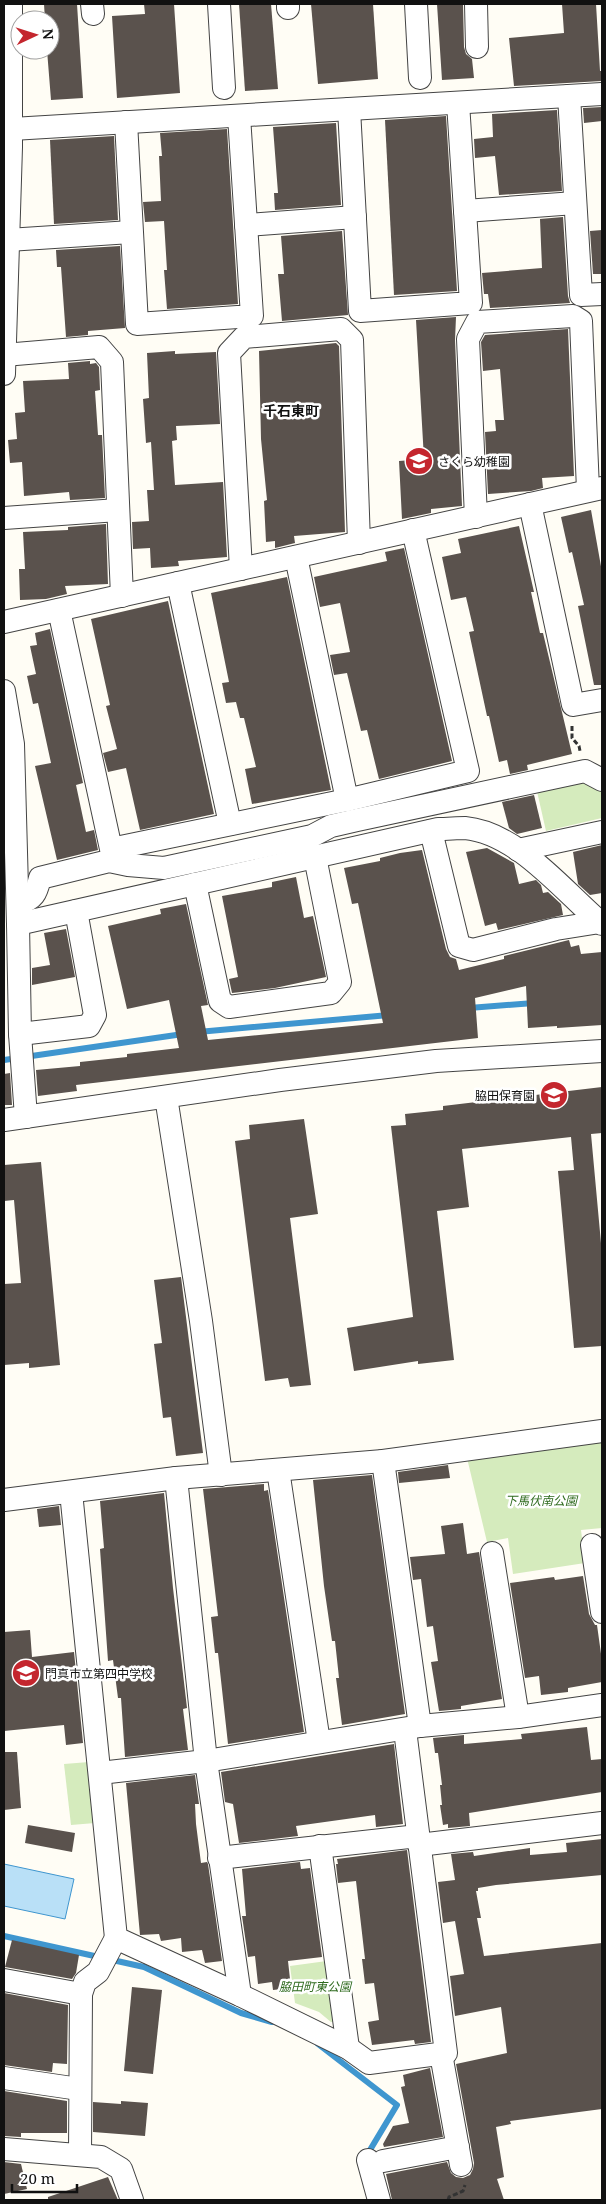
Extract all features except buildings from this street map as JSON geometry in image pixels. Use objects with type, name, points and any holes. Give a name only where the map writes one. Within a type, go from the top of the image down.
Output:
[{"type":"street","points":[[11,4],[4,355],[99,347],[112,362],[122,596]]},
{"type":"street","points":[[218,4],[224,88]]},
{"type":"street","points":[[416,4],[420,78]]},
{"type":"street","points":[[476,4],[477,47]]},
{"type":"street","points":[[9,141],[126,122],[602,94]]},
{"type":"street","points":[[569,96],[580,295],[602,294]]},
{"type":"street","points":[[350,109],[360,311],[471,303],[458,103]]},
{"type":"street","points":[[126,122],[137,324],[252,316],[239,116]]},
{"type":"street","points":[[465,211],[575,203]]},
{"type":"street","points":[[246,225],[355,217]]},
{"type":"street","points":[[7,246],[131,232]]},
{"type":"street","points":[[4,622],[476,517],[595,489],[581,321],[573,316],[477,322],[468,339],[476,517]]},
{"type":"street","points":[[241,569],[230,353],[244,337],[342,329],[352,340],[359,543]]},
{"type":"street","points":[[530,504],[573,705],[602,700]]},
{"type":"street","points":[[4,518],[118,510]]},
{"type":"street","points":[[58,610],[111,849],[347,800],[468,771],[414,530]]},
{"type":"street","points":[[296,557],[347,800]]},
{"type":"street","points":[[178,583],[230,824]]},
{"type":"street","points":[[4,694],[12,744],[14,899],[26,1118]]},
{"type":"street","points":[[14,899],[32,899],[37,893],[40,878],[109,861],[128,865],[164,868],[312,836],[331,826],[580,772],[585,771],[602,780]]},
{"type":"street","points":[[14,899],[76,911],[431,831],[466,828],[488,834],[518,850],[601,923]]},
{"type":"street","points":[[431,831],[460,946],[473,950],[556,929],[601,923]]},
{"type":"street","points":[[518,850],[602,832]]},
{"type":"street","points":[[195,884],[220,1000],[229,1007],[331,993],[340,982],[315,857]]},
{"type":"street","points":[[20,1034],[90,1026],[95,1015],[76,911]]},
{"type":"street","points":[[4,1120],[280,1080],[436,1061],[602,1051]]},
{"type":"street","points":[[166,1097],[201,1321],[221,1475]]},
{"type":"street","points":[[4,1500],[176,1478],[383,1461],[602,1431]]},
{"type":"street","points":[[114,1942],[240,1994],[348,2048],[369,2063],[446,2054],[419,1840],[413,1728],[383,1461]]},
{"type":"street","points":[[278,1470],[319,1742]]},
{"type":"street","points":[[176,1478],[206,1761],[240,1994]]},
{"type":"street","points":[[71,1492],[100,1773],[114,1942],[98,1972],[85,1982],[81,1994],[80,2155]]},
{"type":"street","points":[[592,1544],[602,1612]]},
{"type":"street","points":[[492,1553],[518,1717]]},
{"type":"street","points":[[100,1773],[206,1761],[413,1728],[518,1717],[602,1705]]},
{"type":"street","points":[[219,1858],[320,1846],[419,1840],[602,1823]]},
{"type":"street","points":[[320,1846],[348,2048]]},
{"type":"street","points":[[4,1980],[81,1994]]},
{"type":"street","points":[[379,2200],[375,2160],[460,2156],[440,2054]]},
{"type":"street","points":[[4,2078],[79,2089]]},
{"type":"street","points":[[4,2149],[101,2157],[121,2170],[132,2200]]},
{"type":"path","points":[[573,705],[572,738],[579,746],[581,755],[580,772]]},
{"type":"green space","points":[[584,776],[602,786],[602,818],[546,831],[536,787]]},
{"type":"green space","name":"下馬伏南公園","points":[[602,1442],[602,1528],[581,1530],[585,1563],[513,1574],[508,1538],[487,1542],[467,1458]]},
{"type":"green space","points":[[89,1762],[95,1823],[71,1825],[64,1764]]},
{"type":"green space","name":"脇田町東公園","points":[[334,1960],[342,2021],[331,2022],[319,2012],[295,2003],[290,1966]]},
{"type":"water","points":[[4,1864],[74,1879],[65,1919],[4,1906]]},
{"type":"waterway","points":[[469,1008],[534,1003]]},
{"type":"waterway","points":[[198,1032],[389,1015]]},
{"type":"waterway","points":[[4,1060],[183,1034]]},
{"type":"waterway","points":[[4,1936],[144,1967],[241,2013],[272,2022]]},
{"type":"waterway","points":[[318,2044],[397,2105],[367,2155]]},
{"type":"place","name":"さくら幼稚園","points":[[419,461]]},
{"type":"place","name":"脇田保育園","points":[[554,1095]]},
{"type":"place","name":"門真市立第四中学校","points":[[26,1673]]},
{"type":"district","name":"千石東町","points":[[291,410]]}]
